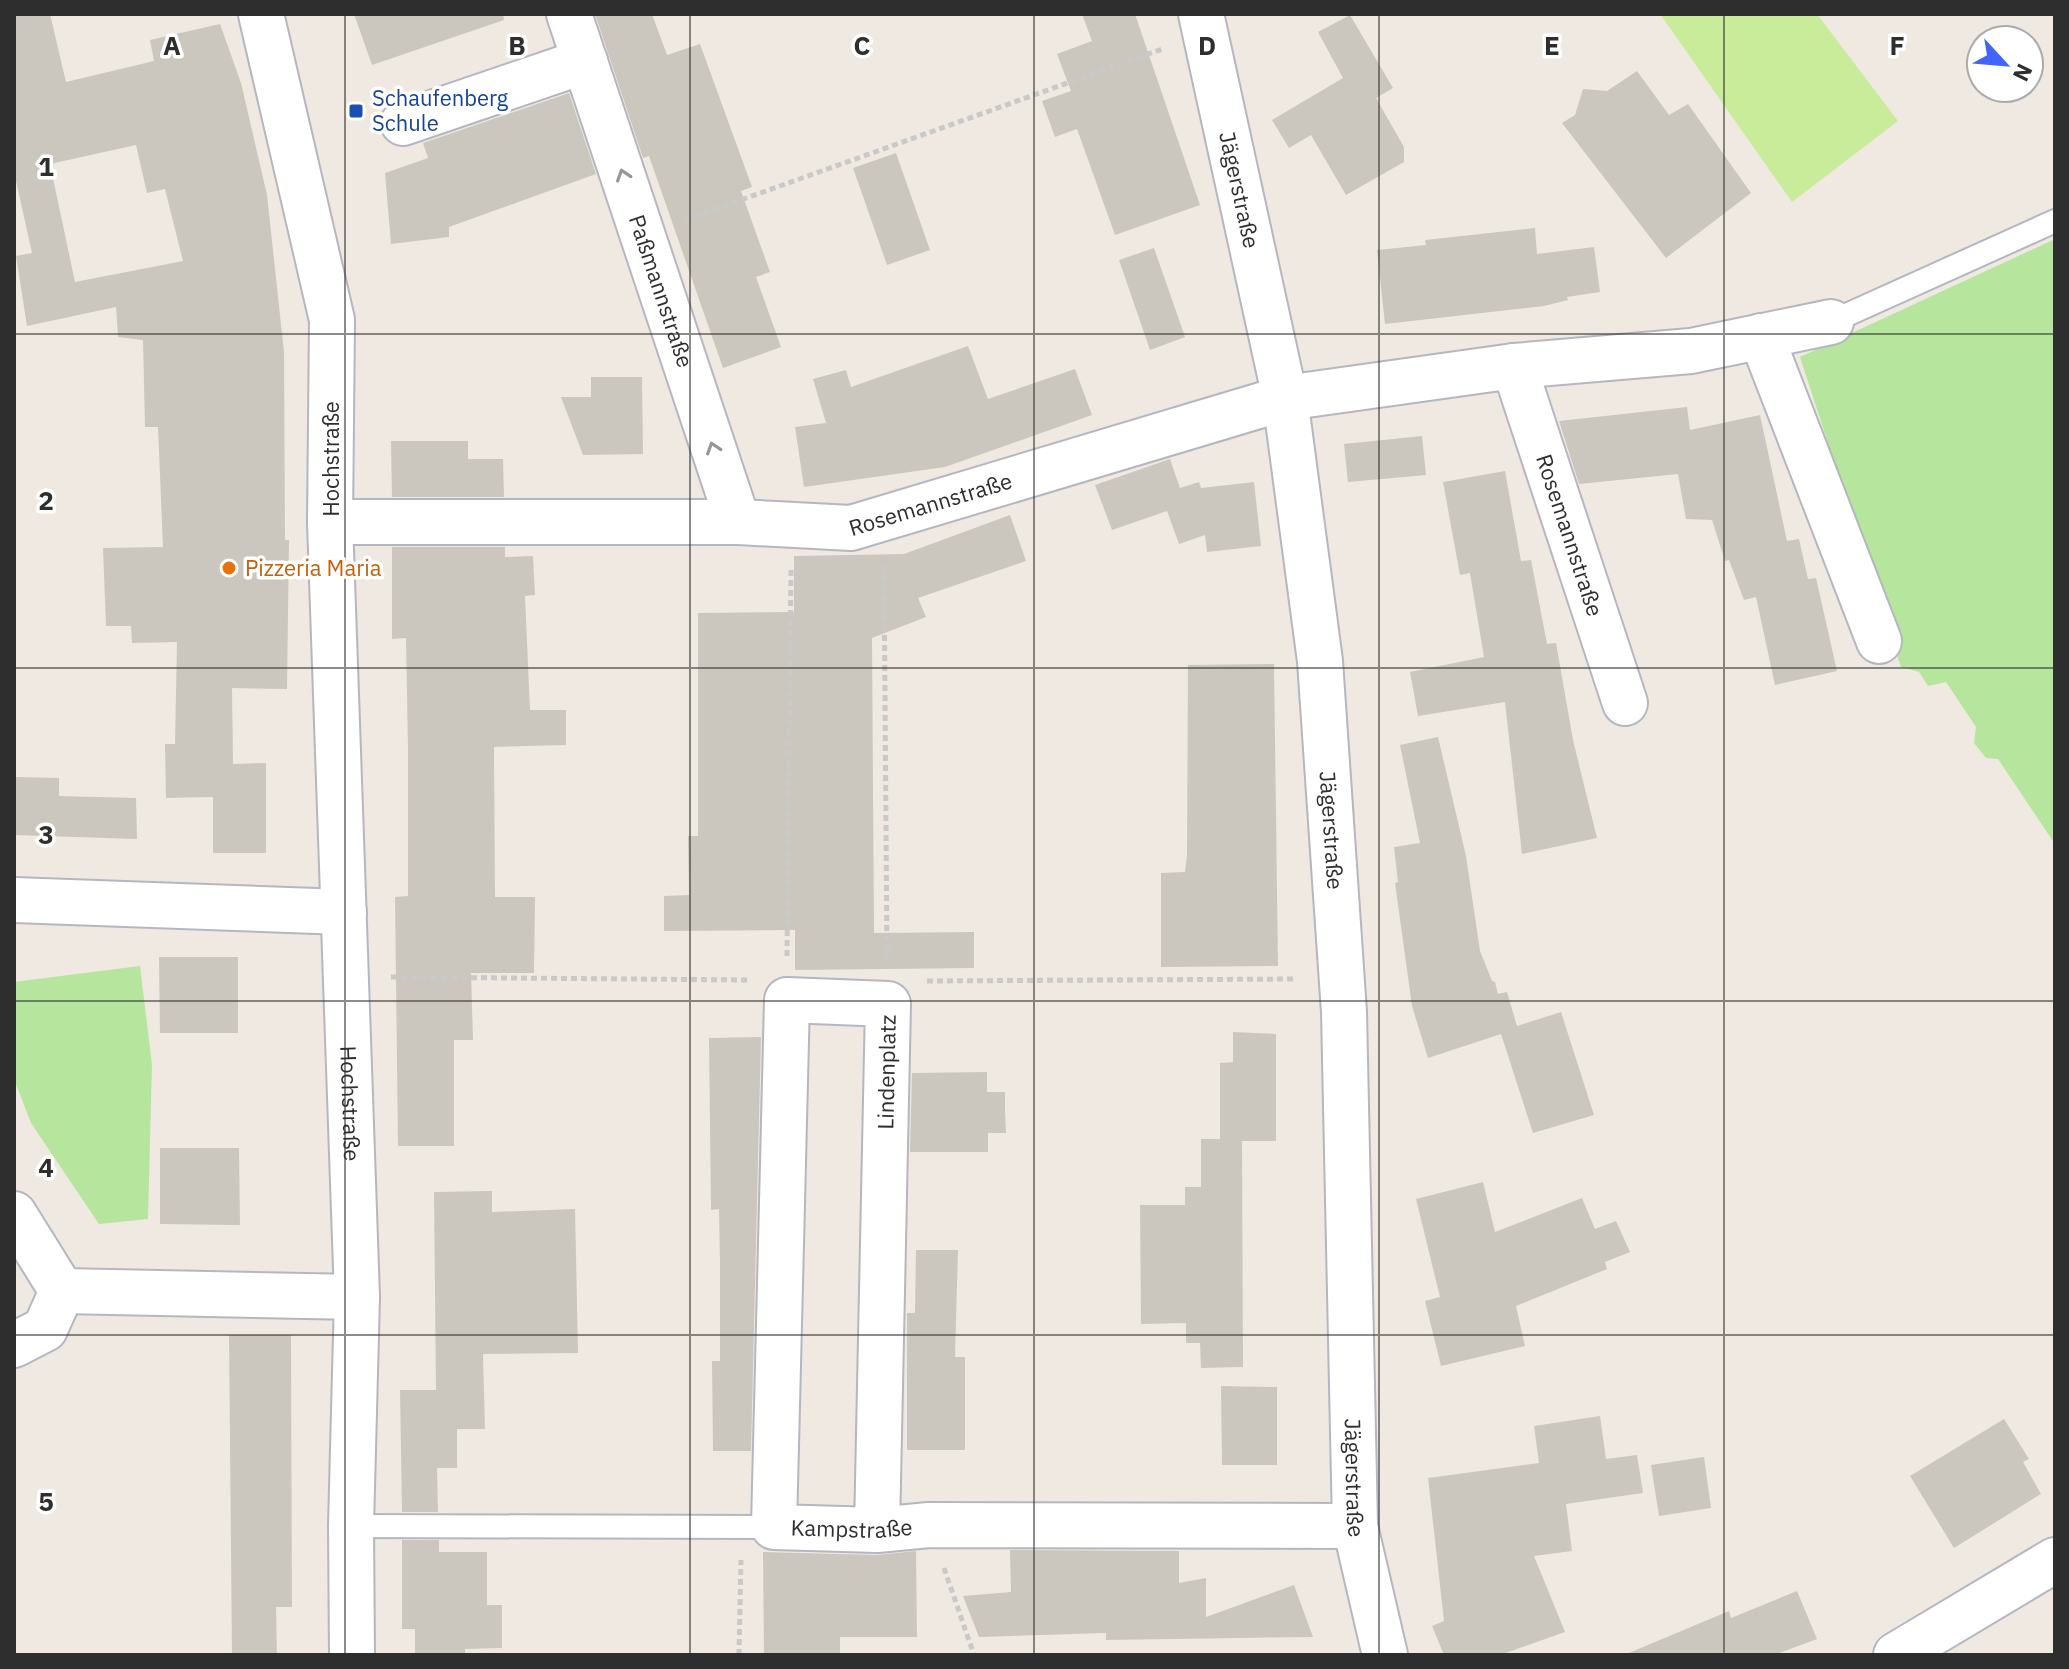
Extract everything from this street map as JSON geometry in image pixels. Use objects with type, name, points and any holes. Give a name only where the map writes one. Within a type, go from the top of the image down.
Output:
[{"type":"street","name":"Hochstraße","points":[[261,14],[332,320],[330,522],[357,1297],[351,1526],[352,1655]]},
{"type":"street","name":"Paßmannstraße","points":[[569,14],[738,522]]},
{"type":"street","name":"Jägerstraße","points":[[1204,23],[1285,398],[1320,661],[1344,1001],[1355,1526],[1385,1655]]},
{"type":"street","points":[[403,123],[585,61]]},
{"type":"street","name":"Rosemannstraße","points":[[330,522],[738,522],[851,528],[1285,398],[1514,366],[1691,351],[1831,322]]},
{"type":"street","points":[[1761,336],[1879,641]]},
{"type":"street","name":"Rosemannstraße","points":[[1514,366],[1625,703]]},
{"type":"street","points":[[14,900],[344,912]]},
{"type":"street","points":[[774,1527],[787,1000]]},
{"type":"street","name":"Lindenplatz","points":[[787,1000],[888,1004],[877,1530]]},
{"type":"street","points":[[14,1214],[62,1291]]},
{"type":"street","points":[[62,1291],[357,1297]]},
{"type":"street","points":[[14,1345],[45,1329],[62,1291]]},
{"type":"street","name":"Kampstraße","points":[[774,1527],[877,1530],[929,1525],[1355,1526]]},
{"type":"street","points":[[1896,1655],[2055,1560]]},
{"type":"lane","points":[[1831,322],[2055,221]]},
{"type":"lane","name":"Kampstraße","points":[[351,1526],[774,1527]]},
{"type":"path","points":[[642,234],[973,120],[1204,23]]},
{"type":"path","points":[[883,518],[888,1004]]},
{"type":"path","points":[[787,1000],[792,525]]},
{"type":"path","points":[[929,1525],[974,1655]]},
{"type":"path","points":[[739,1655],[741,1548],[774,1527]]},
{"type":"green space","points":[[1660,14],[1817,14],[1898,121],[1792,202]]},
{"type":"green space","points":[[2055,239],[2055,844],[1998,759],[1986,758],[1974,743],[1976,727],[1946,682],[1928,686],[1919,672],[1901,667],[1800,357]]},
{"type":"green space","points":[[140,966],[152,1065],[148,1219],[99,1224],[31,1123],[14,1079],[14,982]]},
{"type":"building","points":[[14,14],[50,14],[66,82],[154,61],[150,40],[220,24],[241,83],[267,195],[284,352],[285,540],[289,540],[287,689],[232,688],[233,764],[266,763],[266,853],[213,853],[213,797],[166,798],[165,744],[175,744],[177,642],[132,643],[131,626],[106,626],[103,548],[163,547],[158,427],[145,427],[143,340],[118,337],[116,307],[27,326],[16,256],[32,253],[14,172]],"holes":[[[136,145],[147,193],[165,189],[183,261],[75,282],[50,164]]]},
{"type":"building","points":[[354,14],[503,14],[504,20],[372,65]]},
{"type":"building","points":[[595,14],[652,14],[667,55],[700,44],[752,187],[741,191],[770,272],[756,277],[781,347],[723,368],[649,156],[643,158]]},
{"type":"building","points":[[1082,14],[1135,14],[1200,205],[1115,235],[1077,129],[1055,137],[1042,101],[1071,91],[1057,54],[1092,41]]},
{"type":"building","points":[[1350,15],[1393,88],[1376,98],[1404,147],[1404,162],[1346,195],[1311,135],[1289,148],[1272,120],[1343,78],[1318,32]]},
{"type":"building","points":[[1637,71],[1669,115],[1688,104],[1751,193],[1666,258],[1562,123],[1575,115],[1583,89],[1607,91]]},
{"type":"building","points":[[569,93],[596,174],[449,227],[449,237],[391,244],[385,173],[428,158],[423,143]]},
{"type":"building","points":[[896,153],[930,250],[887,265],[853,168]]},
{"type":"building","points":[[1535,228],[1537,254],[1594,247],[1600,292],[1567,297],[1568,300],[1544,306],[1385,324],[1377,250],[1426,245],[1425,240]]},
{"type":"building","points":[[1154,248],[1185,337],[1150,350],[1119,260]]},
{"type":"building","points":[[968,346],[988,399],[1075,369],[1092,415],[945,467],[804,487],[795,427],[826,423],[813,379],[846,370],[851,387]]},
{"type":"building","points":[[591,377],[642,377],[643,454],[583,455],[561,397],[591,397]]},
{"type":"building","points":[[1687,407],[1690,430],[1760,415],[1787,541],[1799,539],[1808,579],[1816,578],[1837,671],[1775,685],[1756,597],[1744,600],[1729,560],[1725,561],[1712,520],[1686,519],[1678,474],[1579,484],[1559,421]]},
{"type":"building","points":[[1422,436],[1426,475],[1348,482],[1344,444]]},
{"type":"building","points":[[391,441],[468,441],[468,459],[503,459],[504,497],[392,497]]},
{"type":"building","points":[[1170,459],[1180,488],[1199,482],[1201,488],[1254,482],[1261,546],[1207,552],[1205,535],[1179,544],[1167,511],[1112,530],[1095,485]]},
{"type":"building","points":[[1505,471],[1521,561],[1531,560],[1547,644],[1556,643],[1573,740],[1597,838],[1522,854],[1505,702],[1418,716],[1410,672],[1484,657],[1470,573],[1460,575],[1443,482]]},
{"type":"building","points":[[1010,515],[1026,561],[918,598],[926,617],[872,638],[874,933],[974,932],[974,968],[795,970],[795,930],[664,931],[664,896],[689,895],[688,836],[698,836],[698,613],[794,612],[794,556],[904,554]]},
{"type":"building","points":[[392,547],[505,547],[505,557],[533,556],[535,595],[525,596],[530,710],[566,710],[566,745],[494,747],[495,897],[535,897],[534,973],[471,973],[473,1040],[454,1040],[454,1146],[398,1146],[395,897],[408,896],[408,748],[406,638],[392,639]]},
{"type":"building","points":[[1274,664],[1278,966],[1161,967],[1161,873],[1185,872],[1187,855],[1188,665]]},
{"type":"building","points":[[1438,737],[1466,856],[1480,951],[1492,981],[1498,994],[1507,992],[1517,1026],[1561,1012],[1594,1115],[1533,1133],[1501,1034],[1428,1058],[1412,1006],[1395,883],[1398,882],[1394,847],[1420,843],[1400,745]]},
{"type":"building","points":[[14,777],[59,778],[59,796],[136,798],[137,839],[14,835]]},
{"type":"building","points":[[159,957],[238,957],[238,1033],[160,1033]]},
{"type":"building","points":[[1233,1032],[1276,1034],[1276,1141],[1242,1141],[1243,1367],[1201,1368],[1200,1343],[1186,1343],[1186,1323],[1141,1324],[1140,1205],[1185,1205],[1185,1187],[1201,1187],[1201,1139],[1220,1139],[1220,1063],[1233,1062]]},
{"type":"building","points":[[761,1037],[751,1451],[713,1451],[712,1361],[720,1361],[720,1261],[719,1209],[711,1210],[709,1038]]},
{"type":"building","points":[[987,1072],[987,1092],[1005,1092],[1006,1133],[988,1133],[988,1152],[910,1152],[912,1073]]},
{"type":"building","points":[[160,1148],[239,1148],[240,1225],[160,1224]]},
{"type":"building","points":[[1483,1182],[1495,1232],[1582,1198],[1595,1229],[1616,1221],[1630,1252],[1605,1262],[1607,1269],[1516,1306],[1525,1346],[1441,1366],[1425,1301],[1440,1297],[1416,1199]]},
{"type":"building","points":[[492,1191],[492,1212],[575,1209],[578,1353],[483,1354],[485,1429],[457,1429],[457,1468],[437,1468],[438,1512],[402,1512],[400,1390],[436,1390],[434,1192]]},
{"type":"building","points":[[916,1250],[958,1250],[955,1357],[965,1357],[965,1450],[907,1450],[907,1313],[915,1313]]},
{"type":"building","points":[[229,1335],[291,1335],[292,1607],[276,1607],[277,1655],[232,1655]]},
{"type":"building","points":[[1221,1386],[1277,1387],[1277,1465],[1222,1465]]},
{"type":"building","points":[[1600,1416],[1606,1459],[1637,1455],[1643,1493],[1566,1504],[1572,1551],[1534,1556],[1565,1632],[1500,1655],[1444,1655],[1432,1626],[1444,1621],[1428,1478],[1539,1463],[1534,1426]]},
{"type":"building","points":[[2004,1419],[2029,1459],[2023,1462],[2041,1494],[1954,1548],[1910,1476]]},
{"type":"building","points":[[1704,1457],[1711,1508],[1659,1516],[1651,1465]]},
{"type":"building","points":[[402,1540],[439,1540],[439,1552],[487,1552],[487,1605],[502,1605],[502,1648],[465,1649],[465,1655],[415,1655],[415,1629],[402,1629]]},
{"type":"building","points":[[1010,1550],[1179,1551],[1179,1583],[1206,1578],[1206,1617],[1294,1585],[1313,1637],[1106,1640],[1106,1633],[979,1637],[963,1596],[1011,1592]]},
{"type":"building","points":[[916,1551],[917,1637],[840,1637],[840,1655],[764,1655],[763,1552],[877,1555]]},
{"type":"building","points":[[1797,1591],[1817,1639],[1774,1655],[1624,1655],[1729,1611],[1731,1618]]},
{"type":"place","name":"Schaufenberg Schule","points":[[356,111]]},
{"type":"place","name":"Pizzeria Maria","points":[[229,568]]}]
